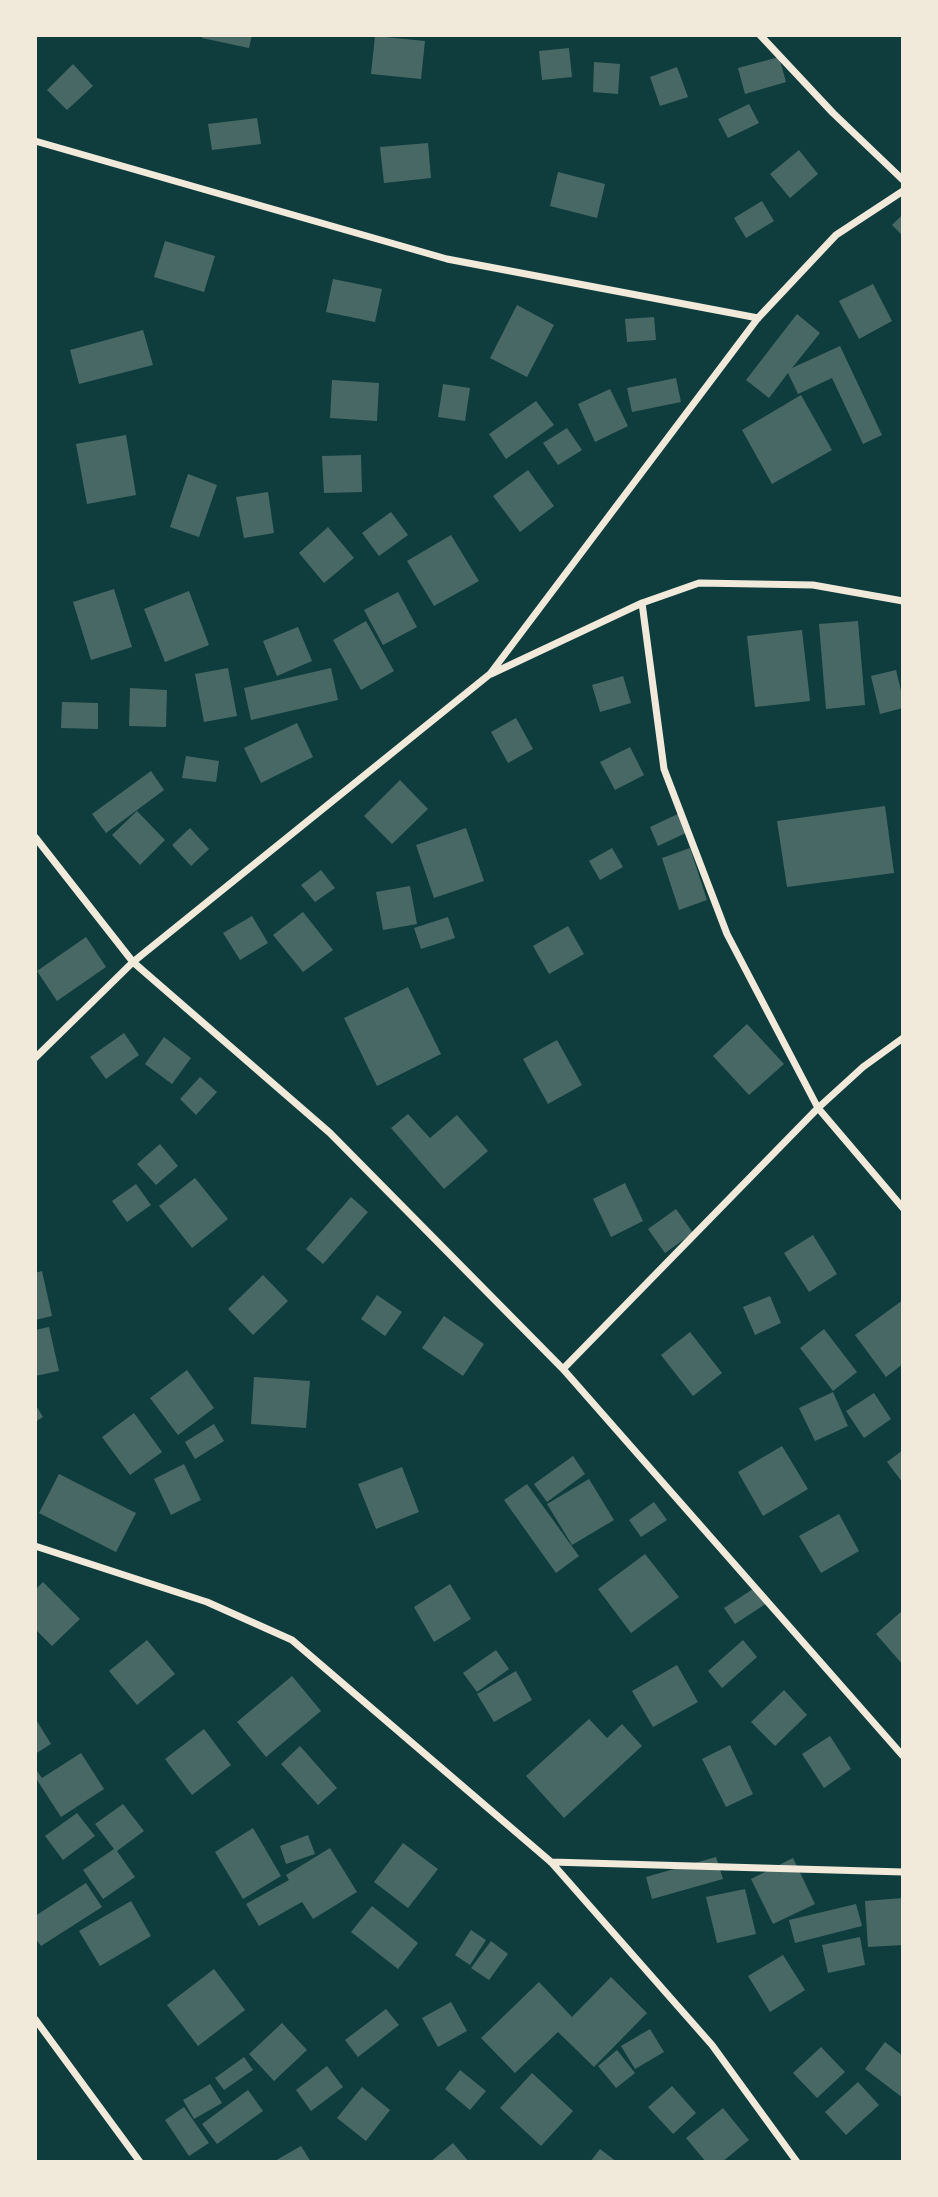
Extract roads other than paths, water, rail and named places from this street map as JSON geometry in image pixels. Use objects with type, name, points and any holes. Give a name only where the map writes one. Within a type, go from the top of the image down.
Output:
[{"type":"street","points":[[760,35],[833,114],[903,180]]},
{"type":"street","points":[[35,141],[447,259],[758,318]]},
{"type":"street","points":[[490,674],[758,318],[836,235],[903,191]]},
{"type":"street","points":[[35,1058],[134,962],[490,674],[642,603],[699,583],[813,585],[903,601]]},
{"type":"street","points":[[642,603],[664,769],[727,934],[818,1108],[903,1208]]},
{"type":"street","points":[[35,837],[134,962],[330,1133],[563,1369],[903,1756]]},
{"type":"street","points":[[563,1369],[818,1108],[863,1067],[903,1038]]},
{"type":"street","points":[[35,1546],[207,1602],[292,1640],[551,1862],[712,2045],[797,2162]]},
{"type":"street","points":[[551,1862],[903,1872]]},
{"type":"street","points":[[35,2019],[140,2162]]}]
